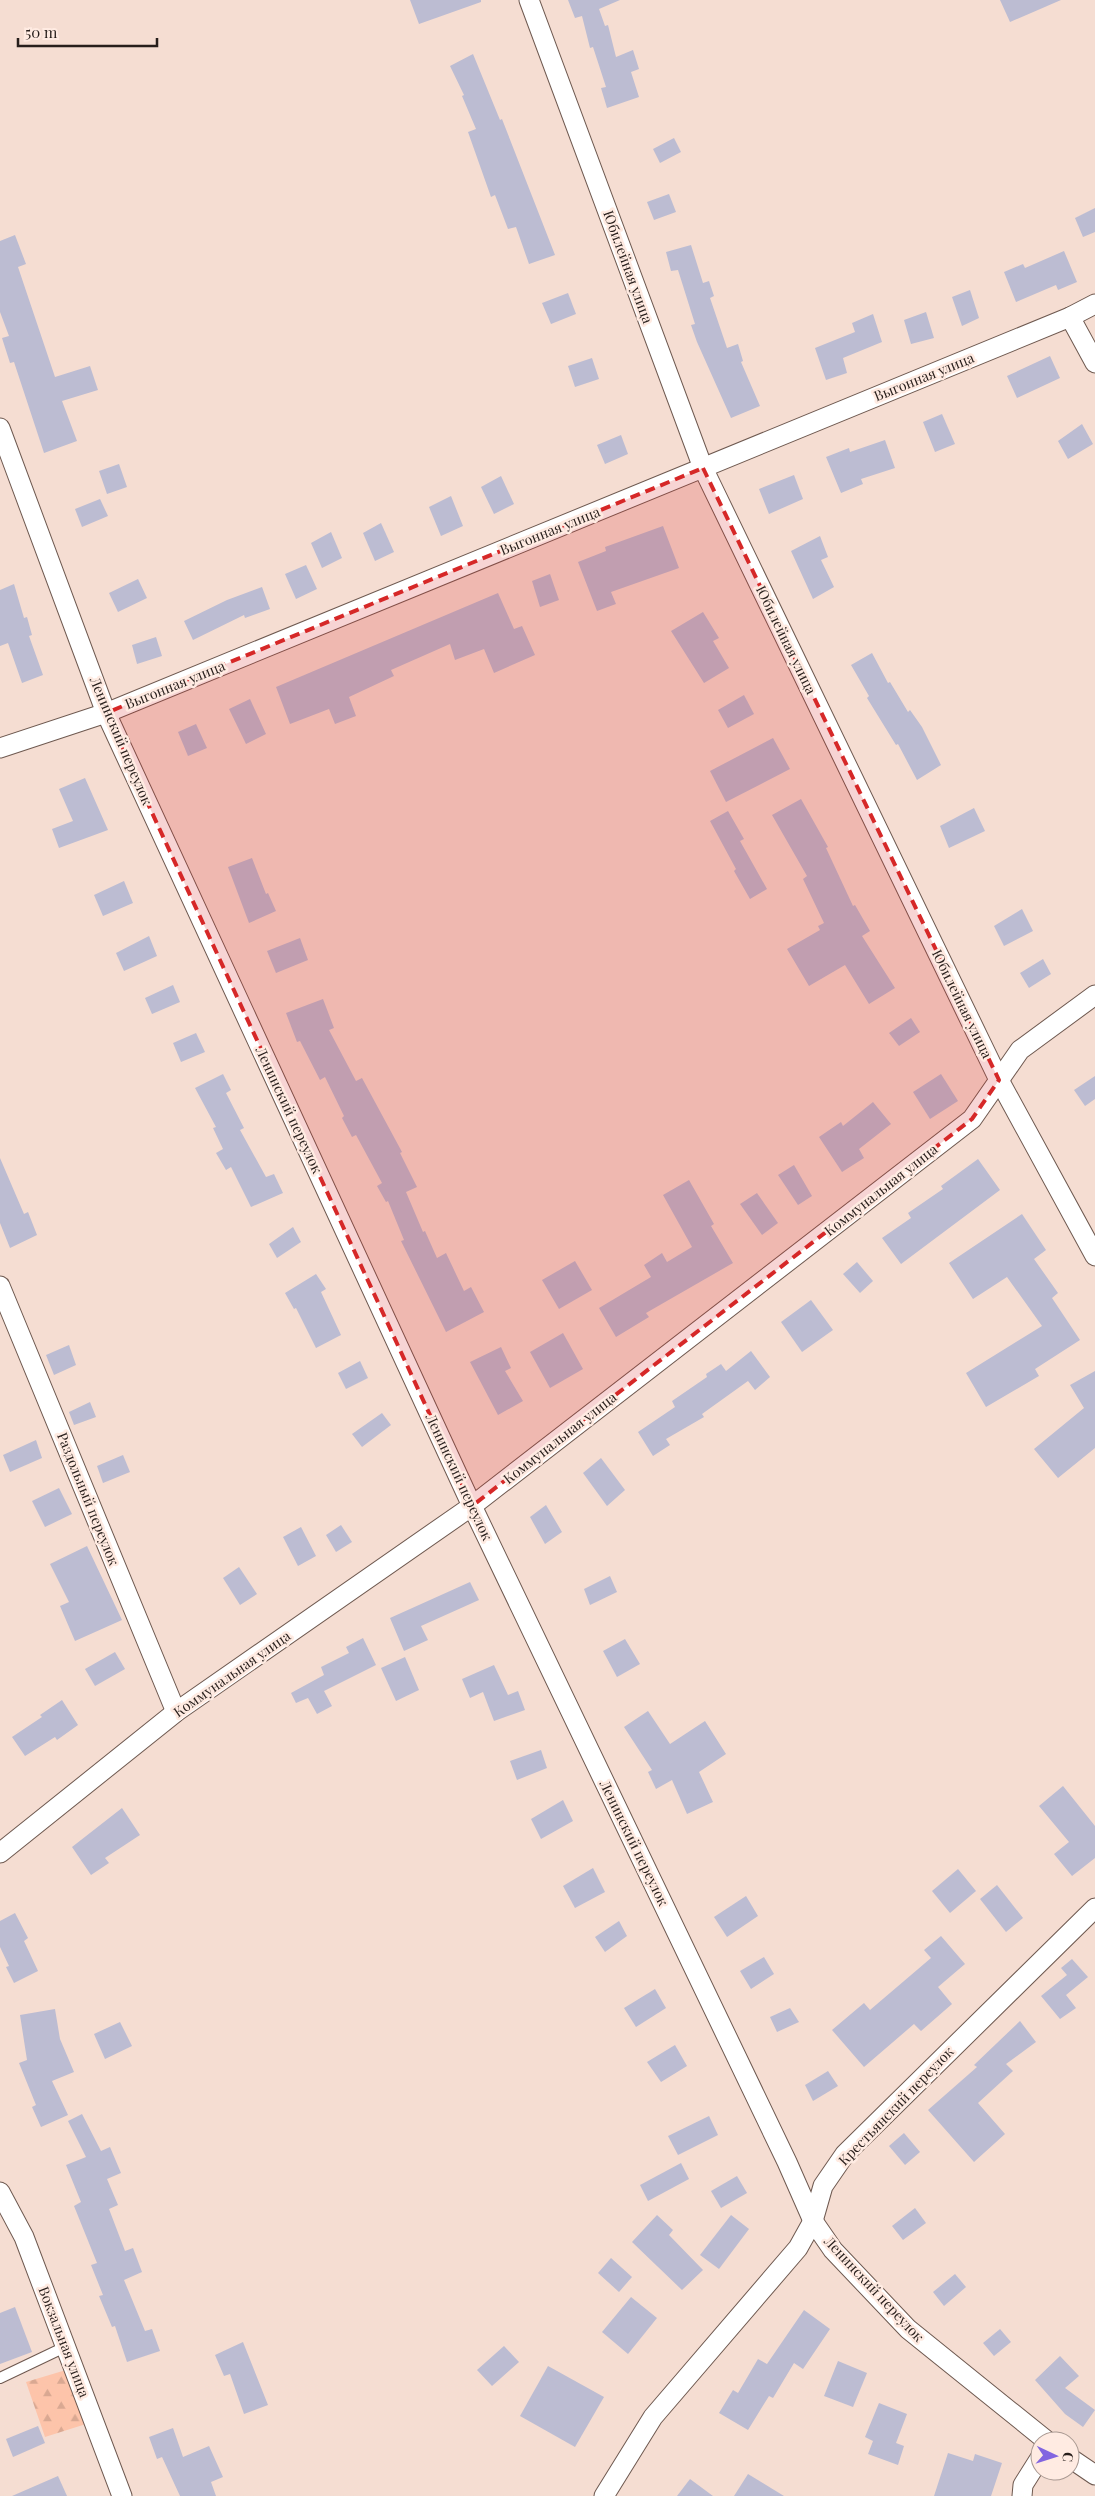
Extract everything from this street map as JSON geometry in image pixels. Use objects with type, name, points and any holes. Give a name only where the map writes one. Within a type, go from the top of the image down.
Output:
[{"type":"street","name":"Юбилейная улица","points":[[529,0],[702,468],[999,1080],[1095,1256]]},
{"type":"street","name":"Выгонная улица","points":[[0,748],[106,713],[1070,317],[1095,304]]},
{"type":"street","points":[[1070,317],[1095,363]]},
{"type":"street","name":"Ленинский переулок","points":[[0,428],[106,713],[472,1506],[787,2162],[813,2221],[833,2250],[908,2329],[1034,2431]]},
{"type":"street","name":"Коммунальная улица","points":[[0,1852],[176,1712],[472,1506],[972,1119],[1020,1050],[1095,995]]},
{"type":"street","name":"Раздольный переулок","points":[[0,1286],[176,1712]]},
{"type":"street","name":"Крестьянский переулок","points":[[604,2496],[653,2417],[798,2248],[813,2221],[823,2186],[845,2154],[1095,1908]]},
{"type":"street","name":"Вокзальная улица","points":[[0,2192],[24,2237],[122,2496]]},
{"type":"street","points":[[1080,2465],[1095,2475]]},
{"type":"street","points":[[1022,2496],[1023,2485],[1030,2474]]},
{"type":"lane","points":[[0,2378],[65,2348]]},
{"type":"highlighted area","points":[[703,468],[999,1080],[972,1119],[472,1506],[106,713]]},
{"type":"green space","points":[[66,2370],[86,2424],[45,2437],[26,2382]]},
{"type":"building","points":[[410,0],[481,0],[481,2],[419,24]]},
{"type":"building","points":[[568,0],[620,0],[599,9],[605,26],[608,25],[616,57],[633,50],[639,69],[631,72],[639,97],[607,108],[601,88],[606,87],[593,47],[590,48],[582,16],[575,18]]},
{"type":"building","points":[[1000,0],[1061,0],[1010,22]]},
{"type":"building","points":[[473,54],[500,120],[502,119],[555,255],[529,264],[516,227],[508,229],[495,195],[491,197],[468,132],[476,129],[462,96],[464,95],[450,66]]},
{"type":"building","points":[[674,138],[681,152],[660,163],[653,149]]},
{"type":"building","points":[[669,194],[676,212],[654,220],[647,202]]},
{"type":"building","points":[[1095,208],[1095,232],[1083,237],[1075,218]]},
{"type":"building","points":[[15,235],[26,264],[18,267],[55,377],[90,366],[98,390],[62,401],[77,441],[44,453],[14,362],[10,363],[2,338],[9,336],[0,312],[0,241]]},
{"type":"building","points":[[691,245],[703,283],[709,281],[714,296],[710,298],[727,348],[738,344],[743,361],[741,362],[760,406],[731,418],[697,342],[691,325],[695,324],[678,270],[671,271],[666,252]]},
{"type":"building","points":[[1064,251],[1077,282],[1058,290],[1056,285],[1016,302],[1004,272],[1023,264],[1025,268]]},
{"type":"building","points":[[970,290],[979,318],[962,326],[952,297]]},
{"type":"building","points":[[568,293],[576,314],[551,324],[542,303]]},
{"type":"building","points":[[926,312],[934,338],[911,344],[904,320]]},
{"type":"building","points":[[873,314],[882,342],[843,358],[847,373],[826,380],[815,348],[855,332],[852,323]]},
{"type":"building","points":[[1050,356],[1060,378],[1017,398],[1007,376]]},
{"type":"building","points":[[592,358],[599,379],[575,387],[568,366]]},
{"type":"building","points":[[942,414],[955,444],[935,452],[923,422]]},
{"type":"building","points":[[1082,424],[1093,444],[1068,459],[1058,441]]},
{"type":"building","points":[[621,435],[628,454],[605,464],[597,445]]},
{"type":"building","points":[[885,440],[895,468],[861,479],[863,484],[841,493],[826,457],[849,448],[850,452]]},
{"type":"building","points":[[119,464],[127,487],[107,494],[99,471]]},
{"type":"building","points":[[794,475],[803,499],[769,514],[759,489]]},
{"type":"building","points":[[501,476],[514,504],[494,514],[481,487]]},
{"type":"building","points":[[451,496],[463,526],[441,536],[429,507]]},
{"type":"building","points":[[100,499],[108,516],[82,527],[75,509]]},
{"type":"building","points":[[381,523],[394,552],[375,561],[363,533]]},
{"type":"building","points":[[663,526],[679,568],[611,592],[616,604],[597,611],[578,562],[606,551],[605,547]]},
{"type":"building","points":[[331,532],[342,558],[322,568],[311,543]]},
{"type":"building","points":[[820,536],[828,557],[821,560],[834,587],[813,599],[791,551]]},
{"type":"building","points":[[306,565],[317,589],[296,599],[285,574]]},
{"type":"building","points":[[550,574],[559,600],[540,607],[532,581]]},
{"type":"building","points":[[138,579],[147,598],[118,612],[109,593]]},
{"type":"building","points":[[14,584],[24,618],[27,617],[32,635],[29,636],[43,675],[22,683],[8,643],[0,646],[0,590]]},
{"type":"building","points":[[262,587],[270,609],[245,618],[244,615],[193,640],[184,621],[227,600]]},
{"type":"building","points":[[498,593],[514,629],[522,626],[535,655],[494,673],[484,649],[455,660],[450,644],[391,670],[394,676],[349,697],[356,716],[335,724],[329,709],[290,724],[276,687]]},
{"type":"building","points":[[703,612],[719,638],[713,641],[729,668],[704,683],[671,631]]},
{"type":"building","points":[[156,637],[162,656],[137,664],[132,645]]},
{"type":"building","points":[[872,653],[888,683],[890,682],[908,712],[910,710],[922,727],[941,765],[917,780],[898,744],[896,745],[867,698],[869,696],[851,665]]},
{"type":"building","points":[[744,695],[754,714],[728,728],[718,710]]},
{"type":"building","points":[[250,699],[266,734],[246,744],[229,709]]},
{"type":"building","points":[[196,724],[207,748],[188,756],[178,732]]},
{"type":"building","points":[[773,738],[790,769],[726,802],[710,771]]},
{"type":"building","points":[[85,778],[108,830],[59,848],[52,829],[73,821],[59,789]]},
{"type":"building","points":[[801,799],[828,847],[826,848],[853,906],[855,905],[870,931],[862,936],[895,988],[869,1004],[845,965],[809,986],[787,949],[820,930],[818,926],[824,923],[803,879],[807,876],[772,815]]},
{"type":"building","points":[[974,808],[985,831],[949,848],[940,826]]},
{"type":"building","points":[[728,811],[744,839],[740,841],[767,889],[750,899],[710,821]]},
{"type":"building","points":[[252,858],[266,894],[268,893],[276,911],[249,923],[228,867]]},
{"type":"building","points":[[124,881],[133,903],[103,916],[94,895]]},
{"type":"building","points":[[1022,909],[1033,931],[1004,946],[994,926]]},
{"type":"building","points":[[149,936],[157,956],[124,971],[116,953]]},
{"type":"building","points":[[300,938],[308,960],[276,973],[267,951]]},
{"type":"building","points":[[1043,959],[1051,974],[1029,988],[1020,973]]},
{"type":"building","points":[[173,985],[180,1002],[152,1014],[145,998]]},
{"type":"building","points":[[323,999],[334,1028],[329,1030],[356,1081],[362,1078],[402,1152],[400,1153],[417,1187],[406,1192],[423,1232],[425,1231],[437,1258],[446,1253],[464,1291],[471,1287],[484,1312],[446,1332],[401,1241],[404,1240],[388,1201],[386,1202],[377,1186],[382,1183],[356,1135],[352,1137],[325,1077],[320,1080],[300,1041],[297,1042],[286,1013]]},
{"type":"building","points":[[911,1018],[920,1032],[899,1046],[889,1033]]},
{"type":"building","points":[[196,1033],[205,1052],[181,1062],[173,1043]]},
{"type":"building","points":[[223,1074],[231,1090],[226,1093],[244,1128],[240,1130],[266,1177],[274,1174],[283,1193],[251,1207],[231,1167],[226,1170],[216,1153],[223,1149],[213,1128],[216,1127],[195,1088]]},
{"type":"building","points":[[941,1074],[958,1101],[930,1119],[913,1092]]},
{"type":"building","points":[[1095,1076],[1095,1099],[1085,1106],[1074,1090]]},
{"type":"building","points":[[873,1102],[891,1124],[859,1149],[864,1158],[842,1172],[819,1137],[841,1122],[843,1126]]},
{"type":"building","points":[[0,1158],[24,1214],[28,1212],[37,1235],[10,1248],[0,1223]]},
{"type":"building","points":[[978,1159],[1000,1190],[901,1264],[882,1238],[911,1218],[908,1213],[943,1189],[941,1186]]},
{"type":"building","points":[[794,1165],[812,1196],[798,1205],[778,1175]]},
{"type":"building","points":[[689,1180],[714,1224],[711,1226],[733,1263],[646,1313],[649,1317],[616,1337],[599,1308],[651,1277],[644,1265],[662,1253],[667,1262],[692,1247],[663,1195]]},
{"type":"building","points":[[757,1193],[778,1223],[762,1235],[740,1204]]},
{"type":"building","points":[[1022,1214],[1046,1250],[1034,1259],[1058,1293],[1052,1298],[1080,1340],[1035,1369],[1039,1376],[986,1407],[966,1373],[1042,1326],[1007,1277],[973,1299],[949,1263]]},
{"type":"building","points":[[293,1227],[301,1242],[277,1258],[269,1244]]},
{"type":"building","points":[[575,1261],[592,1290],[559,1309],[542,1280]]},
{"type":"building","points":[[857,1262],[873,1281],[860,1293],[843,1274]]},
{"type":"building","points":[[316,1274],[326,1289],[321,1292],[341,1335],[316,1348],[296,1308],[294,1309],[285,1293]]},
{"type":"building","points":[[811,1300],[833,1330],[802,1352],[781,1322]]},
{"type":"building","points":[[563,1333],[583,1369],[550,1388],[530,1352]]},
{"type":"building","points":[[69,1345],[76,1365],[54,1375],[46,1355]]},
{"type":"building","points":[[501,1347],[511,1368],[505,1371],[523,1401],[498,1415],[470,1362]]},
{"type":"building","points":[[751,1351],[770,1377],[755,1390],[748,1381],[702,1414],[704,1417],[666,1439],[670,1445],[653,1456],[638,1432],[675,1407],[672,1401],[707,1377],[706,1374],[721,1364],[726,1371]]},
{"type":"building","points":[[360,1361],[368,1378],[346,1389],[338,1373]]},
{"type":"building","points":[[1095,1371],[1095,1448],[1058,1478],[1034,1449],[1084,1408],[1070,1385]]},
{"type":"building","points":[[90,1402],[96,1417],[74,1425],[69,1412]]},
{"type":"building","points":[[382,1413],[391,1425],[362,1447],[352,1434]]},
{"type":"building","points":[[36,1440],[42,1458],[10,1472],[3,1455]]},
{"type":"building","points":[[123,1455],[130,1472],[103,1483],[97,1466]]},
{"type":"building","points":[[601,1458],[625,1490],[607,1506],[583,1473]]},
{"type":"building","points":[[59,1488],[72,1514],[45,1527],[32,1501]]},
{"type":"building","points":[[546,1505],[562,1532],[545,1544],[530,1517]]},
{"type":"building","points":[[341,1525],[352,1542],[336,1552],[326,1535]]},
{"type":"building","points":[[301,1527],[316,1556],[298,1566],[283,1537]]},
{"type":"building","points":[[87,1546],[122,1620],[75,1641],[60,1606],[69,1602],[50,1564]]},
{"type":"building","points":[[239,1567],[257,1594],[240,1605],[223,1578]]},
{"type":"building","points":[[610,1576],[617,1592],[590,1605],[584,1589]]},
{"type":"building","points":[[470,1582],[479,1600],[421,1626],[428,1640],[404,1651],[390,1618]]},
{"type":"building","points":[[363,1638],[376,1665],[324,1691],[332,1706],[317,1714],[308,1698],[296,1703],[291,1693],[324,1675],[321,1667],[349,1653],[346,1647]]},
{"type":"building","points":[[625,1639],[640,1664],[617,1677],[603,1651]]},
{"type":"building","points":[[115,1652],[125,1669],[95,1686],[85,1669]]},
{"type":"building","points":[[405,1657],[419,1690],[396,1701],[381,1668]]},
{"type":"building","points":[[494,1665],[508,1695],[518,1691],[525,1710],[494,1721],[483,1692],[470,1698],[462,1679]]},
{"type":"building","points":[[62,1700],[78,1725],[57,1740],[55,1737],[25,1756],[12,1737],[42,1717],[40,1715]]},
{"type":"building","points":[[648,1711],[670,1744],[705,1721],[726,1754],[699,1772],[713,1802],[687,1814],[672,1780],[656,1789],[648,1772],[652,1770],[624,1727]]},
{"type":"building","points":[[541,1750],[547,1768],[517,1780],[510,1761]]},
{"type":"building","points":[[1063,1786],[1095,1826],[1095,1858],[1072,1876],[1054,1854],[1069,1842],[1039,1806]]},
{"type":"building","points":[[563,1800],[573,1821],[541,1839],[531,1819]]},
{"type":"building","points":[[122,1808],[140,1835],[105,1858],[109,1863],[91,1875],[72,1847]]},
{"type":"building","points":[[593,1868],[605,1892],[575,1908],[563,1886]]},
{"type":"building","points":[[958,1869],[976,1891],[950,1913],[932,1891]]},
{"type":"building","points":[[997,1885],[1023,1918],[1006,1932],[980,1899]]},
{"type":"building","points":[[746,1896],[758,1916],[727,1937],[714,1917]]},
{"type":"building","points":[[15,1913],[28,1938],[24,1941],[38,1971],[14,1983],[6,1967],[9,1966],[0,1947],[0,1921]]},
{"type":"building","points":[[619,1921],[627,1936],[605,1952],[595,1937]]},
{"type":"building","points":[[941,1936],[965,1964],[938,1987],[952,2004],[921,2031],[914,2024],[864,2067],[832,2030],[864,2003],[870,2010],[931,1958],[924,1950]]},
{"type":"building","points":[[764,1957],[774,1974],[751,1989],[740,1971]]},
{"type":"building","points":[[1072,1959],[1088,1977],[1066,1995],[1076,2008],[1060,2019],[1041,1996],[1067,1975],[1061,1968]]},
{"type":"building","points":[[655,1989],[666,2008],[636,2027],[624,2008]]},
{"type":"building","points":[[790,2008],[799,2022],[777,2032],[770,2017]]},
{"type":"building","points":[[55,2009],[60,2039],[74,2072],[52,2081],[68,2115],[41,2127],[32,2107],[36,2105],[19,2063],[27,2060],[20,2015]]},
{"type":"building","points":[[1020,2021],[1036,2042],[1006,2064],[1013,2071],[978,2103],[1005,2134],[974,2162],[928,2110],[977,2067],[974,2065]]},
{"type":"building","points":[[120,2022],[132,2046],[105,2059],[94,2034]]},
{"type":"building","points":[[675,2045],[687,2066],[661,2082],[647,2062]]},
{"type":"building","points":[[828,2071],[838,2086],[813,2101],[805,2085]]},
{"type":"building","points":[[82,2114],[101,2151],[110,2147],[121,2173],[107,2179],[118,2205],[109,2209],[125,2251],[133,2248],[142,2272],[124,2280],[145,2331],[152,2329],[160,2351],[127,2362],[115,2326],[112,2327],[99,2296],[103,2295],[91,2265],[97,2263],[74,2206],[81,2202],[66,2165],[86,2157],[68,2121]]},
{"type":"building","points":[[709,2116],[718,2135],[678,2155],[668,2136]]},
{"type":"building","points":[[904,2133],[920,2152],[905,2165],[889,2146]]},
{"type":"building","points":[[681,2163],[689,2179],[648,2201],[640,2185]]},
{"type":"building","points":[[737,2176],[747,2193],[721,2208],[711,2191]]},
{"type":"building","points":[[915,2208],[926,2223],[903,2240],[892,2226]]},
{"type":"building","points":[[657,2215],[673,2230],[669,2235],[703,2270],[682,2290],[632,2242]]},
{"type":"building","points":[[731,2215],[749,2229],[719,2269],[700,2255]]},
{"type":"building","points":[[611,2258],[632,2277],[619,2292],[598,2273]]},
{"type":"building","points":[[955,2274],[966,2287],[944,2306],[933,2292]]},
{"type":"building","points":[[631,2297],[657,2318],[628,2354],[602,2332]]},
{"type":"building","points":[[15,2307],[32,2352],[0,2364],[0,2313]]},
{"type":"building","points":[[804,2310],[830,2329],[803,2369],[794,2363],[773,2398],[769,2396],[748,2430],[719,2413],[733,2390],[738,2393],[758,2359],[767,2364]]},
{"type":"building","points":[[1000,2329],[1011,2342],[994,2356],[983,2343]]},
{"type":"building","points":[[243,2342],[268,2405],[244,2414],[230,2374],[224,2376],[215,2355]]},
{"type":"building","points":[[504,2346],[519,2362],[492,2386],[477,2370]]},
{"type":"building","points":[[1060,2356],[1079,2376],[1065,2388],[1095,2410],[1083,2427],[1065,2414],[1035,2380]]},
{"type":"building","points":[[838,2361],[867,2373],[853,2407],[824,2396]]},
{"type":"building","points":[[548,2366],[604,2397],[575,2447],[520,2416]]},
{"type":"building","points":[[879,2403],[907,2414],[896,2443],[904,2446],[898,2465],[868,2454],[873,2441],[865,2437]]},
{"type":"building","points":[[38,2426],[45,2443],[13,2457],[6,2439]]},
{"type":"building","points":[[173,2428],[183,2457],[209,2446],[223,2477],[211,2482],[216,2496],[180,2496],[162,2457],[157,2459],[149,2437]]},
{"type":"building","points":[[948,2453],[973,2461],[975,2454],[1002,2463],[991,2496],[934,2496]]},
{"type":"building","points":[[748,2474],[784,2496],[734,2496]]},
{"type":"building","points":[[58,2476],[67,2496],[12,2496]]},
{"type":"building","points":[[690,2479],[713,2496],[677,2496]]}]
